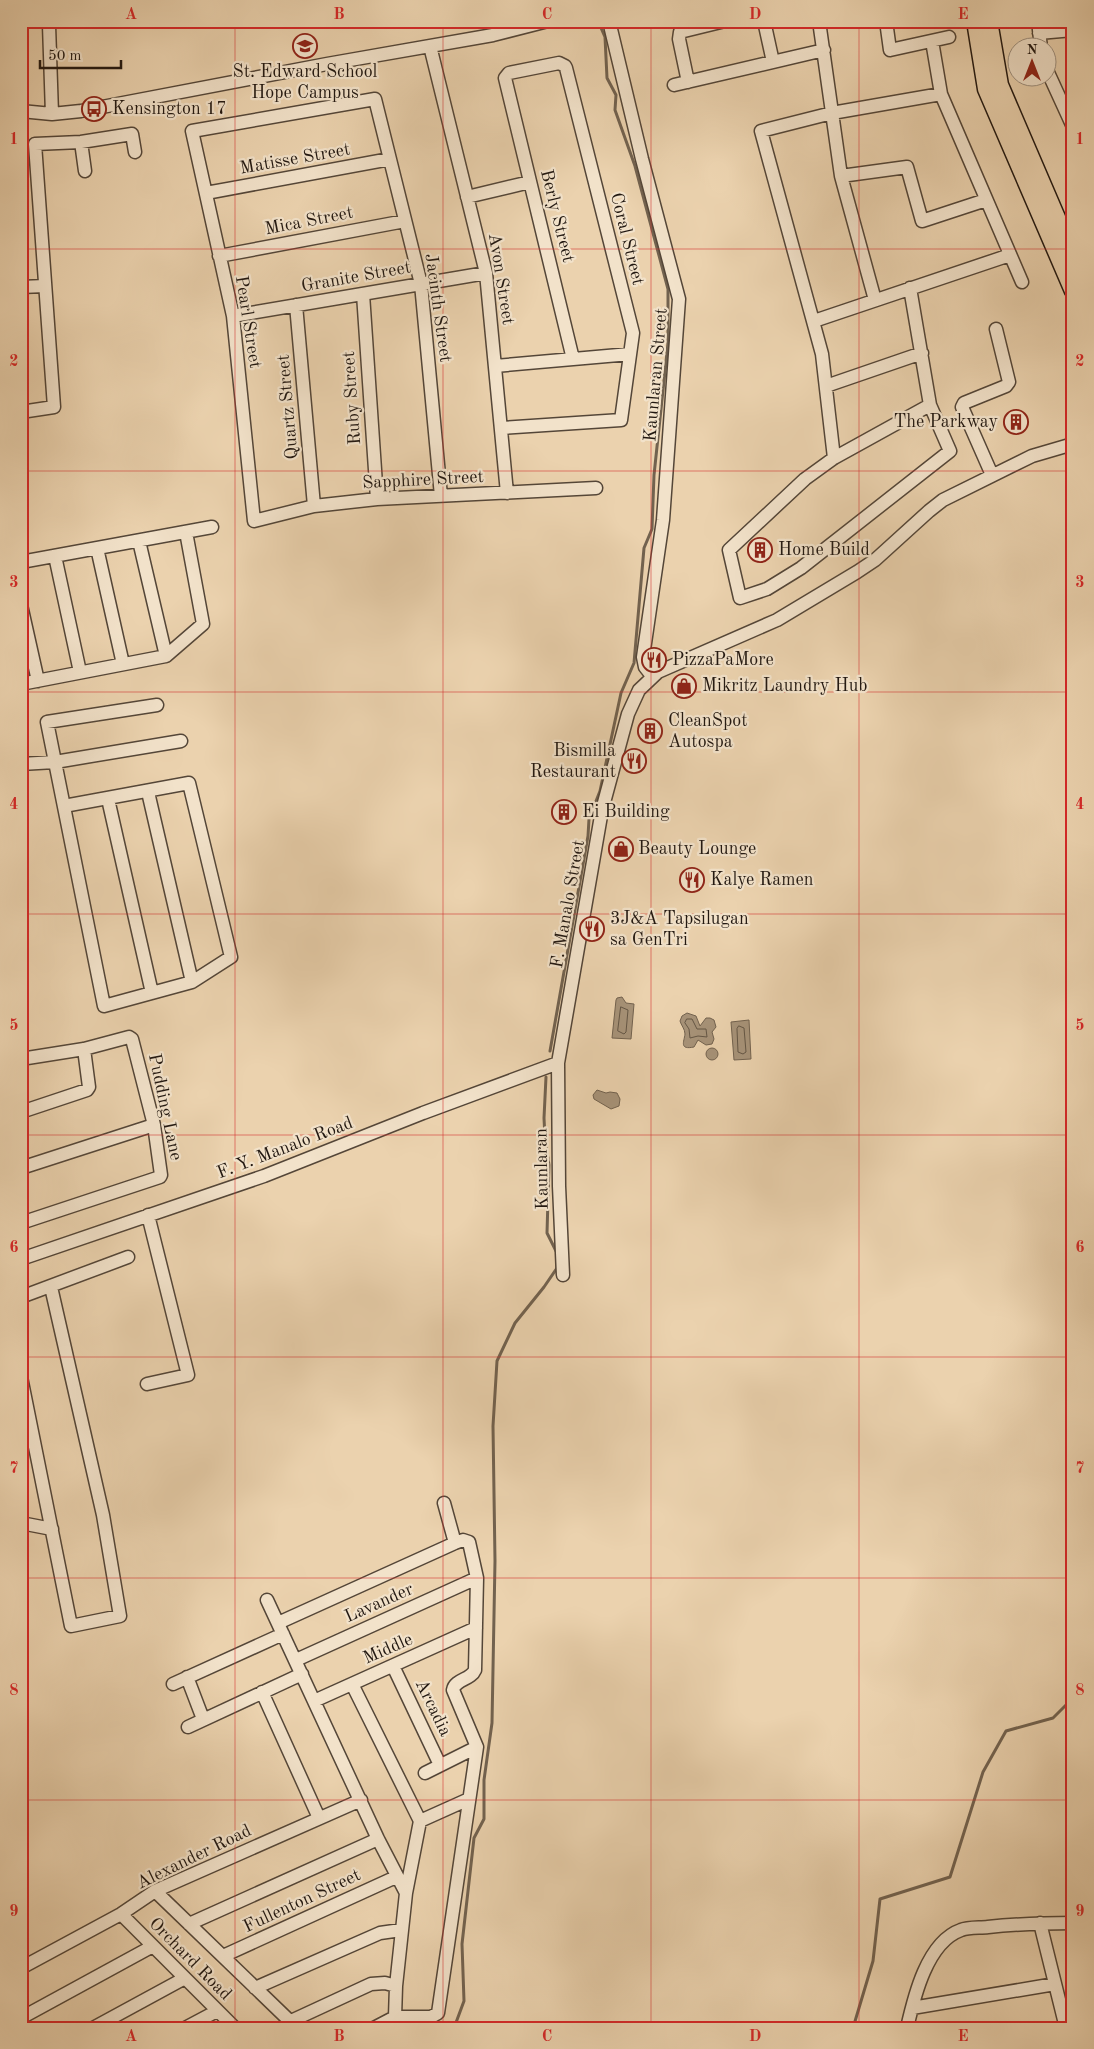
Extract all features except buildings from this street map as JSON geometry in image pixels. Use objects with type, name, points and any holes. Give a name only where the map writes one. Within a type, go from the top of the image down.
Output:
[{"type":"main road","points":[[975,21],[986,89],[1073,292]]},
{"type":"main road","points":[[990,21],[1000,85],[1073,255]]},
{"type":"street","points":[[47,21],[49,25],[52,114]]},
{"type":"street","points":[[21,111],[52,114],[81,111],[494,35],[548,21]]},
{"type":"street","name":"Kaunlaran Street","points":[[610,21],[640,151],[680,299],[663,520],[643,657],[645,668],[652,676]]},
{"type":"street","points":[[688,82],[679,39],[680,32],[725,21]]},
{"type":"street","points":[[764,21],[773,62]]},
{"type":"street","points":[[819,21],[841,176],[875,300]]},
{"type":"street","points":[[886,21],[890,50],[949,37]]},
{"type":"street","points":[[1038,27],[1073,30]]},
{"type":"street","points":[[932,41],[941,94],[1022,282]]},
{"type":"street","name":"Avon Street","points":[[430,46],[486,273],[507,493]]},
{"type":"street","points":[[674,85],[824,50]]},
{"type":"street","name":"Coral Street","points":[[501,428],[621,420],[633,333],[565,66],[559,63],[509,73],[505,78],[506,82]]},
{"type":"street","name":"Berly Street","points":[[506,82],[573,359]]},
{"type":"street","points":[[1055,88],[1073,127]]},
{"type":"street","points":[[834,458],[822,354],[761,131],[832,113],[941,94]]},
{"type":"street","points":[[1059,97],[1073,95]]},
{"type":"street","name":"Jacinth Street","points":[[192,131],[375,99],[421,284],[441,496]]},
{"type":"street","name":"Pearl Street","points":[[192,131],[233,316],[254,521]]},
{"type":"street","points":[[21,412],[54,407],[35,144],[81,142],[132,134],[135,152]]},
{"type":"street","points":[[81,142],[85,170]]},
{"type":"street","name":"Matisse Street","points":[[206,193],[390,159]]},
{"type":"street","points":[[841,176],[907,167],[922,221],[986,200]]},
{"type":"street","points":[[467,197],[530,182]]},
{"type":"street","name":"Mica Street","points":[[219,256],[405,221]]},
{"type":"street","points":[[814,321],[1010,255]]},
{"type":"street","name":"Granite Street","points":[[233,316],[486,273]]},
{"type":"street","points":[[21,287],[45,286]]},
{"type":"street","points":[[910,288],[930,405],[950,451],[801,568],[767,589],[740,598],[729,550],[805,479],[834,458],[930,405]]},
{"type":"street","name":"Ruby Street","points":[[362,294],[376,499]]},
{"type":"street","name":"Quartz Street","points":[[296,305],[314,506]]},
{"type":"street","points":[[992,475],[962,407],[964,403],[1006,386],[1009,382],[996,329]]},
{"type":"street","points":[[826,386],[922,353]]},
{"type":"street","points":[[495,366],[630,354]]},
{"type":"street","name":"F. Manalo Street","points":[[558,1063],[602,810],[633,701],[639,690],[652,676],[670,665],[764,627],[820,595],[876,560],[943,500],[1032,456],[1073,444]]},
{"type":"street","name":"Sapphire Street","points":[[254,521],[314,506],[376,499],[596,488]]},
{"type":"street","points":[[21,562],[212,527]]},
{"type":"street","points":[[21,684],[166,656],[203,624],[186,532]]},
{"type":"street","points":[[139,541],[166,656]]},
{"type":"street","points":[[97,548],[123,664]]},
{"type":"street","points":[[55,556],[80,672]]},
{"type":"street","points":[[21,605],[38,681]]},
{"type":"street","points":[[64,806],[189,783],[231,956],[192,982],[104,1006],[46,722],[157,705]]},
{"type":"street","points":[[21,764],[55,762],[181,741]]},
{"type":"street","points":[[148,792],[192,982]]},
{"type":"street","points":[[108,798],[152,993]]},
{"type":"street","name":"Pudding Lane","points":[[21,1223],[160,1177],[154,1125],[134,1043],[129,1037],[84,1049]]},
{"type":"street","points":[[21,1059],[84,1049],[89,1087],[87,1090],[21,1112]]},
{"type":"street","name":"F. Y. Manalo Road","points":[[21,1259],[264,1176],[438,1107],[558,1063]]},
{"type":"street","name":"Kaunlaran","points":[[558,1063],[559,1186],[563,1275]]},
{"type":"street","points":[[21,1168],[154,1125]]},
{"type":"street","points":[[147,1384],[188,1375],[148,1215]]},
{"type":"street","points":[[21,1297],[128,1257]]},
{"type":"street","points":[[21,1377],[71,1626],[120,1616],[103,1515],[51,1287]]},
{"type":"street","points":[[444,1503],[456,1543]]},
{"type":"street","points":[[21,1523],[52,1529]]},
{"type":"street","points":[[172,1684],[280,1628],[456,1543],[463,1540],[469,1542],[477,1578],[475,1670],[474,1674],[455,1684],[452,1690],[477,1747],[438,2013],[431,2017],[395,2017],[374,2028]]},
{"type":"street","name":"Lavander","points":[[296,1660],[477,1578]]},
{"type":"street","points":[[267,1600],[396,1877],[406,1893]]},
{"type":"street","name":"Middle","points":[[314,1701],[476,1628]]},
{"type":"street","name":"Arcadia","points":[[393,1666],[440,1765]]},
{"type":"street","points":[[188,1727],[302,1674]]},
{"type":"street","points":[[187,1677],[203,1719]]},
{"type":"street","points":[[352,1684],[420,1821],[401,1930],[395,2017]]},
{"type":"street","points":[[262,1692],[319,1818]]},
{"type":"street","points":[[425,1773],[477,1747]]},
{"type":"street","points":[[420,1821],[469,1799]]},
{"type":"street","name":"Alexander Road","points":[[21,1968],[121,1914],[155,1892],[361,1800]]},
{"type":"street","points":[[189,1924],[378,1839]]},
{"type":"street","name":"Fullenton Street","points":[[223,1956],[396,1877]]},
{"type":"street","points":[[155,1892],[294,2025],[371,1984],[386,1983],[396,1986]]},
{"type":"street","name":"Orchard Road","points":[[121,1914],[235,2028]]},
{"type":"street","points":[[1040,1923],[1066,2028]]},
{"type":"street","points":[[907,2028],[919,1981],[927,1964],[946,1939],[961,1929],[1040,1923],[1073,1923]]},
{"type":"street","points":[[255,1988],[380,1933],[401,1930]]},
{"type":"street","points":[[21,2018],[152,1946]]},
{"type":"street","points":[[94,2028],[185,1978]]},
{"type":"street","points":[[912,2008],[1055,1984]]},
{"type":"street","points":[[185,2028],[218,2010]]},
{"type":"street","points":[[21,2022],[27,2028]]},
{"type":"water","points":[[622,997],[626,1003],[634,1004],[631,1039],[612,1038],[616,1000]]},
{"type":"water","points":[[687,1013],[696,1016],[700,1026],[706,1018],[714,1020],[716,1027],[712,1032],[714,1039],[712,1044],[706,1045],[698,1040],[694,1047],[684,1046],[685,1032],[680,1021],[682,1016]]},
{"type":"water","points":[[749,1020],[751,1059],[734,1060],[731,1022]]},
{"type":"water","points":[[710,1048],[714,1048],[718,1054],[714,1060],[710,1060],[706,1056],[706,1052]]},
{"type":"water","points":[[597,1090],[606,1093],[617,1093],[620,1099],[619,1106],[611,1109],[594,1099],[593,1095]]},
{"type":"waterway","points":[[550,1051],[588,836],[589,819],[600,791],[621,693],[634,663],[644,548],[652,529],[654,475],[668,343],[668,289],[635,166],[615,110],[616,95],[607,78],[605,37],[598,21]]},
{"type":"waterway","points":[[546,1077],[544,1118],[549,1165],[547,1233],[556,1251]]},
{"type":"waterway","points":[[454,2028],[464,2001],[462,1944],[474,1838],[484,1819],[484,1780],[492,1723],[495,1561],[493,1426],[497,1361],[515,1323],[544,1287],[557,1268],[557,1265]]},
{"type":"waterway","points":[[853,2028],[873,1961],[880,1899],[950,1877],[983,1772],[1006,1731],[1053,1718],[1073,1698]]},
{"type":"place","name":"St. Edward School Hope Campus","points":[[305,46]]},
{"type":"place","name":"Kensington 17","points":[[94,109]]},
{"type":"place","name":"The Parkway","points":[[1016,422]]},
{"type":"place","name":"Home Build","points":[[760,550]]},
{"type":"place","name":"PizzaPaMore","points":[[654,660]]},
{"type":"place","name":"Mikritz Laundry Hub","points":[[684,686]]},
{"type":"place","name":"CleanSpot Autospa","points":[[650,731]]},
{"type":"place","name":"Bismilla Restaurant","points":[[634,761]]},
{"type":"place","name":"Ei Building","points":[[564,812]]},
{"type":"place","name":"Beauty Lounge","points":[[621,849]]},
{"type":"place","name":"Kalye Ramen","points":[[692,880]]},
{"type":"place","name":"3J&A Tapsilugan sa GenTri","points":[[592,929]]}]
